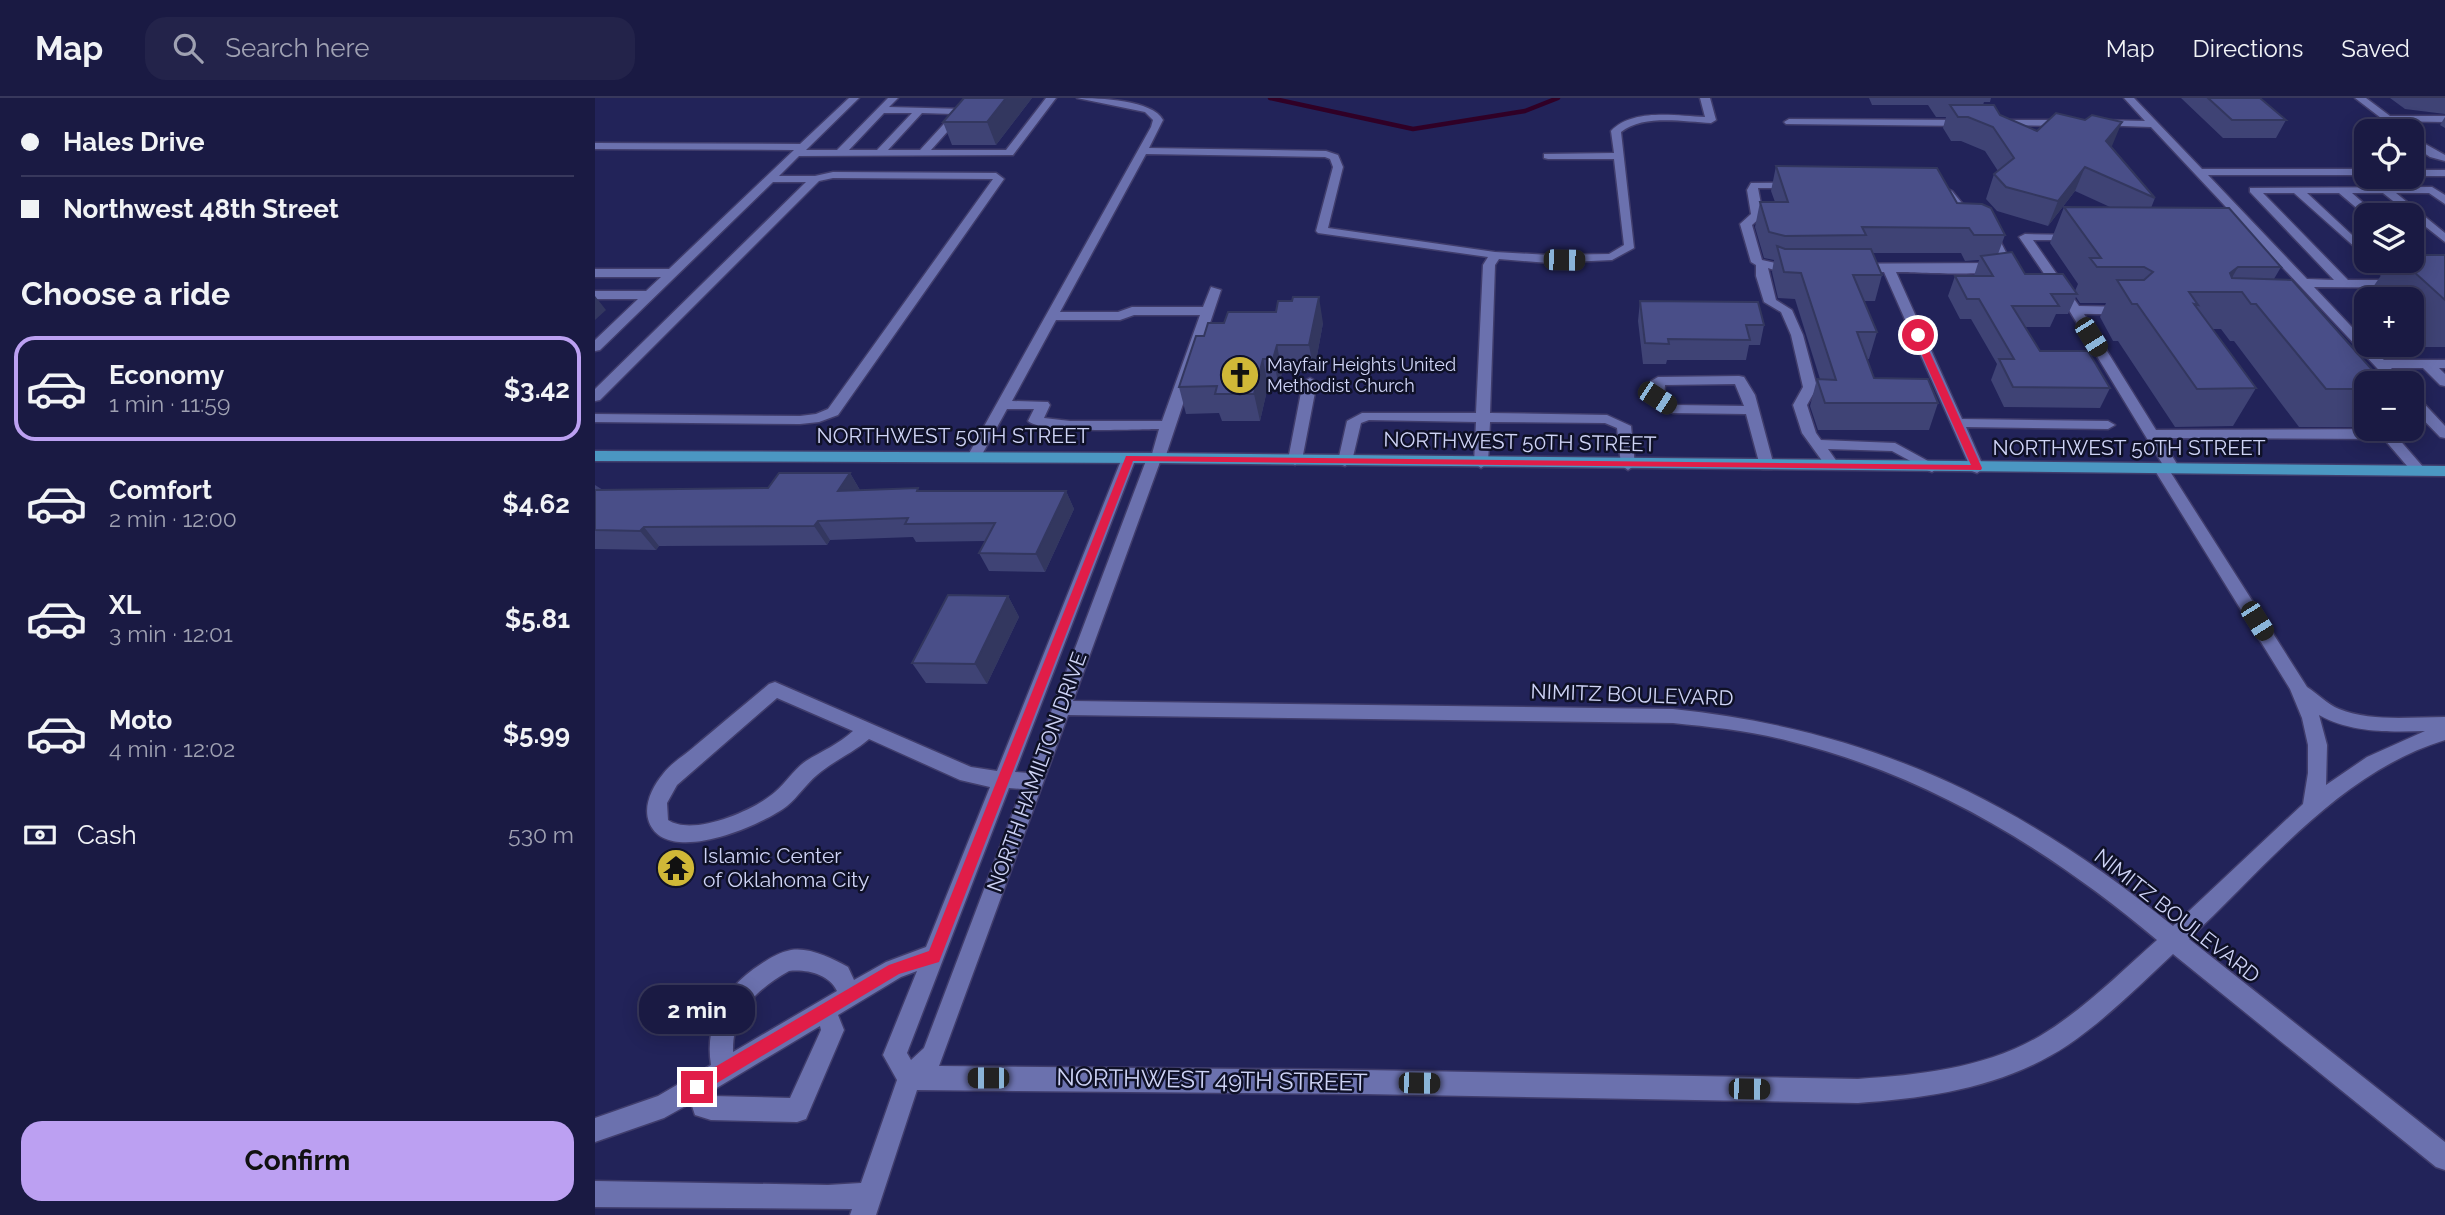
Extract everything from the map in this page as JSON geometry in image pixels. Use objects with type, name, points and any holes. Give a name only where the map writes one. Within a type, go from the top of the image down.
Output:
[{"type":"main road","name":"NORTHWEST 50TH STREET","points":[[595,456],[1156,458],[2445,471]]},
{"type":"street","points":[[595,347],[854,98]]},
{"type":"street","points":[[840,153],[893,98]]},
{"type":"street","points":[[595,146],[840,153],[1009,153],[1051,98]]},
{"type":"street","points":[[974,457],[1156,127],[1158,120],[1155,114],[1148,110],[1082,98]]},
{"type":"street","points":[[1143,151],[1326,155],[1333,157],[1338,167],[1322,231],[1495,255],[1598,260],[1623,253],[1630,246],[1616,135],[1619,126],[1644,120],[1711,120],[1705,98]]},
{"type":"street","points":[[2129,98],[2387,371]]},
{"type":"street","points":[[2360,98],[2388,119],[2445,119]]},
{"type":"street","points":[[882,110],[961,111],[923,153]]},
{"type":"street","points":[[880,153],[919,110]]},
{"type":"street","points":[[1789,122],[1978,123]]},
{"type":"street","points":[[1992,123],[2073,123]]},
{"type":"street","points":[[2087,123],[2155,124]]},
{"type":"street","points":[[2424,148],[2445,158]]},
{"type":"street","points":[[1548,156],[1618,156]]},
{"type":"street","points":[[2201,172],[2354,172]]},
{"type":"street","points":[[2256,172],[2275,191]]},
{"type":"street","points":[[2345,172],[2367,191]]},
{"type":"street","points":[[2424,173],[2445,173]]},
{"type":"street","points":[[595,418],[800,420],[819,418],[833,412],[999,179],[996,176],[832,175],[815,179],[771,179]]},
{"type":"street","points":[[595,397],[815,179]]},
{"type":"street","points":[[1934,185],[1955,198],[1969,221],[1989,229],[2007,266],[1984,269],[1888,268],[1762,265],[1757,262],[1746,225],[1758,215],[1752,190],[1755,186],[1934,185]]},
{"type":"street","points":[[2344,283],[2254,191],[2432,190],[2445,201]]},
{"type":"street","points":[[2298,191],[2354,243]]},
{"type":"street","points":[[2343,191],[2357,203]]},
{"type":"street","points":[[2387,191],[2445,239]]},
{"type":"street","points":[[2080,237],[2025,237],[2075,310],[2151,433],[2167,469],[2298,687],[2311,714],[2318,741],[2320,769],[2313,806]]},
{"type":"street","points":[[2241,238],[2263,238]]},
{"type":"street","points":[[1481,463],[1489,265],[1495,255]]},
{"type":"street","points":[[1762,265],[1762,276],[1770,302],[1786,310],[1797,335],[1809,387],[1806,398],[1800,405],[1809,433],[1833,466]]},
{"type":"street","points":[[1888,268],[1977,468]]},
{"type":"street","points":[[595,273],[673,273]]},
{"type":"street","points":[[2386,273],[2396,282]]},
{"type":"street","points":[[2304,283],[2443,281]]},
{"type":"street","name":"NORTH HAMILTON DRIVE","points":[[866,1205],[909,1078],[933,1056],[1061,708],[1156,458],[1165,441],[1167,425],[1215,290]]},
{"type":"street","points":[[595,295],[650,295]]},
{"type":"street","points":[[2075,310],[2126,310]]},
{"type":"street","points":[[1052,316],[1121,316],[1132,311],[1207,311]]},
{"type":"street","points":[[2380,364],[2445,364]]},
{"type":"street","points":[[2427,364],[2445,382]]},
{"type":"street","points":[[1752,410],[1673,409],[1657,398],[1658,381],[1739,380],[1748,396],[1752,410],[1767,466]]},
{"type":"street","points":[[1295,460],[1310,382]]},
{"type":"street","points":[[1002,405],[1043,405],[1035,421],[1070,425],[1167,425]]},
{"type":"street","points":[[2424,411],[2445,433]]},
{"type":"street","points":[[1345,461],[1354,421],[1367,416],[1485,416],[1607,419],[1624,426],[1628,464]]},
{"type":"street","points":[[1957,423],[2108,425]]},
{"type":"street","points":[[2151,433],[2354,432]]},
{"type":"street","points":[[2393,441],[2419,471]]},
{"type":"street","points":[[1818,444],[1895,447],[1932,467]]},
{"type":"street","name":"NORTH HAMILTON DRIVE","points":[[909,1078],[895,1055],[1129,458]]},
{"type":"street","points":[[2298,687],[2319,707],[2351,720],[2445,724]]},
{"type":"street","points":[[868,729],[850,745],[811,768],[780,800],[725,827],[695,834],[677,833],[664,829],[657,819],[657,802],[670,779],[775,689],[868,729],[967,774],[1003,781],[1034,781]]},
{"type":"street","name":"NIMITZ BOULEVARD","points":[[1061,708],[1626,715],[1714,719],[1758,725],[1836,744],[1947,789],[2025,831],[2061,855],[2445,1158]]},
{"type":"street","name":"NORTHWEST 49TH STREET","points":[[909,1078],[1392,1082],[1858,1091],[1914,1087],[1960,1079],[2033,1052],[2072,1029],[2172,940],[2313,806],[2357,772],[2390,753],[2421,738],[2445,733]]},
{"type":"street","points":[[595,1130],[664,1106],[909,963],[934,957]]},
{"type":"street","points":[[724,1070],[719,1050],[721,1035],[738,995],[751,981],[785,962],[800,960],[840,974],[850,996]]},
{"type":"street","points":[[697,1087],[704,1106],[711,1108],[797,1110],[833,1030],[825,1010]]},
{"type":"street","points":[[595,1194],[828,1198],[866,1205]]},
{"type":"building","points":[[964,98],[1006,98],[987,122],[943,122]]},
{"type":"building","points":[[2208,98],[2260,98],[2286,120],[2232,120]]},
{"type":"building","points":[[1950,105],[1994,105],[2000,115],[2037,131],[2056,113],[2085,120],[2092,115],[2122,122],[2106,141],[2155,198],[2085,167],[2058,201],[2006,187],[1994,174],[2014,158],[1993,127],[1968,117],[1958,117]]},
{"type":"building","points":[[1776,166],[1937,168],[1957,203],[1982,204],[1991,208],[2005,235],[1974,235],[1969,228],[1862,227],[1866,235],[1785,236],[1769,232],[1760,202],[1788,202]]},
{"type":"building","points":[[2064,207],[2229,208],[2281,267],[2238,267],[2230,273],[2232,278],[2292,280],[2354,349],[2354,357],[2361,357],[2373,371],[2354,371],[2354,389],[2326,389],[2256,304],[2251,304],[2242,292],[2189,292],[2198,305],[2194,304],[2256,388],[2197,389],[2137,304],[2132,304],[2117,280],[2144,280],[2153,272],[2144,267],[2097,267],[2090,258],[2101,258]]},
{"type":"building","points":[[1777,246],[1785,249],[1871,249],[1882,275],[1853,275],[1877,332],[1857,332],[1874,378],[1928,379],[1938,403],[1825,403],[1817,379],[1836,380],[1801,273],[1784,272]]},
{"type":"building","points":[[2012,252],[2025,274],[2063,274],[2077,294],[2051,294],[2059,306],[2012,306],[2040,351],[2088,351],[2110,388],[2013,387],[1999,359],[2014,359],[1979,299],[1967,299],[1955,276],[1993,276],[1981,256]]},
{"type":"building","points":[[2424,255],[2445,255],[2445,300],[2415,273],[2424,273]]},
{"type":"building","points":[[1293,297],[1319,297],[1309,345],[1277,345],[1273,359],[1263,359],[1254,394],[1215,394],[1217,386],[1179,387],[1196,336],[1204,336],[1208,323],[1224,323],[1228,312],[1276,312],[1278,301],[1292,301]]},
{"type":"building","points":[[1640,301],[1758,302],[1764,325],[1746,325],[1750,340],[1668,339],[1669,344],[1645,343]]},
{"type":"building","points":[[779,473],[850,473],[838,491],[918,488],[917,491],[1066,491],[1036,554],[979,553],[995,523],[905,524],[908,518],[818,521],[814,526],[644,527],[640,531],[595,530],[595,490],[768,488]]},
{"type":"building","points":[[948,595],[1008,596],[975,664],[912,663]]},
{"type":"waterway","points":[[1270,98],[1413,129],[1525,111],[1558,98]]},
{"type":"place","name":"Mayfair Heights United Methodist Church","points":[[1240,375]]},
{"type":"place","name":"Islamic Center of Oklahoma City","points":[[676,868]]},
{"type":"route","points":[[697,1087],[894,970],[923,958],[934,957],[1129,458],[1977,468],[1918,335]]}]
